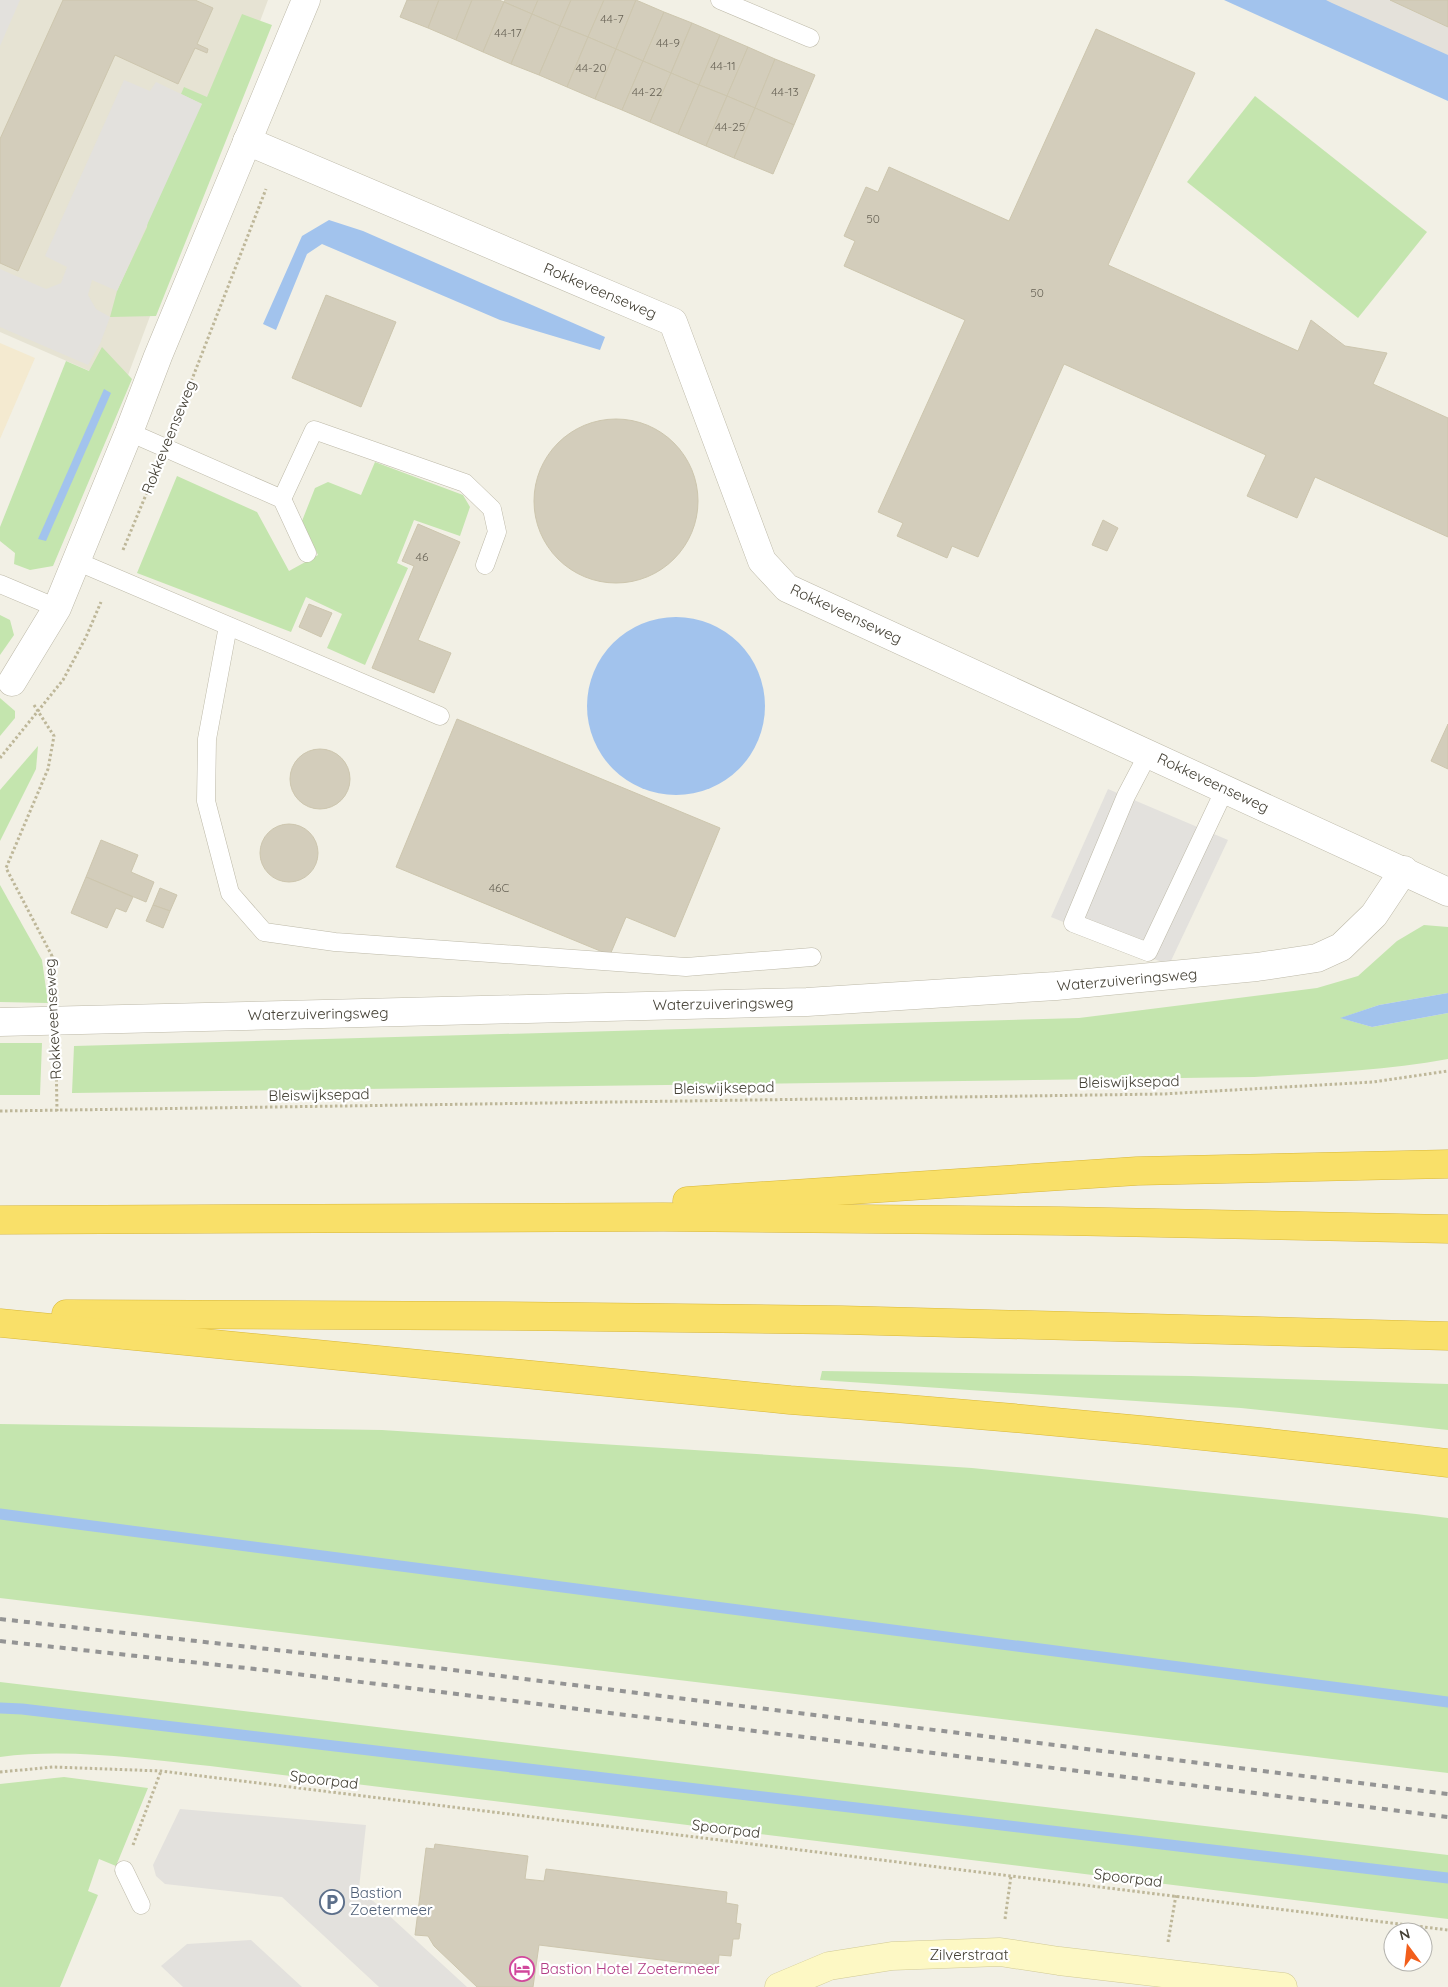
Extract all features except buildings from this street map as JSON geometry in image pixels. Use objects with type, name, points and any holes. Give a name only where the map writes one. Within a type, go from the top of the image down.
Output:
[{"type":"highway","points":[[436,1217],[1137,1172],[1448,1164]]},
{"type":"highway","points":[[0,1220],[436,1217],[892,1219],[1448,1230]]},
{"type":"highway","points":[[0,1315],[109,1313],[842,1320],[1448,1336]]},
{"type":"highway","points":[[0,1323],[780,1400],[1190,1435],[1448,1463]]},
{"type":"street","points":[[12,682],[56,608],[306,0]]},
{"type":"street","name":"Rokkeveenseweg","points":[[247,141],[674,322],[762,561],[787,588],[1404,870],[1448,892]]},
{"type":"street","name":"Waterzuiveringsweg","points":[[0,1022],[808,1002],[1056,986],[1256,967],[1317,958],[1341,948],[1374,915],[1404,870]]},
{"type":"street","name":"Zilverstraat","points":[[779,1987],[829,1966],[892,1956],[1000,1952],[1161,1980],[1283,1987]]},
{"type":"lane","points":[[720,0],[810,38]]},
{"type":"lane","points":[[282,499],[314,430],[465,483],[492,509],[497,532],[485,565]]},
{"type":"lane","points":[[129,432],[282,499],[307,553]]},
{"type":"lane","points":[[76,561],[440,716]]},
{"type":"lane","points":[[0,584],[56,608]]},
{"type":"lane","points":[[228,626],[207,739],[206,801],[230,893],[264,932],[335,942],[686,966],[812,957]]},
{"type":"lane","points":[[1148,754],[1126,796],[1073,923],[1148,952],[1225,789]]},
{"type":"lane","points":[[1415,1165],[1448,1156]]},
{"type":"lane","points":[[124,1870],[142,1905]]},
{"type":"path","name":"Rokkeveenseweg","points":[[0,758],[63,680],[86,637],[165,448],[279,155]]},
{"type":"path","name":"Rokkeveenseweg","points":[[39,710],[54,736],[48,770],[6,868],[52,956],[56,1111]]},
{"type":"path","name":"Bleiswijksepad","points":[[0,1111],[1163,1094],[1372,1082],[1448,1071]]},
{"type":"path","name":"Spoorpad","points":[[0,1772],[53,1767],[161,1771],[1448,1930]]},
{"type":"path","points":[[124,1870],[161,1771]]},
{"type":"path","points":[[1161,1980],[1176,1895]]},
{"type":"shaded area","points":[[0,0],[268,0],[124,386],[0,332]]},
{"type":"shaded area","points":[[0,0],[20,0],[0,46]]},
{"type":"shaded area","points":[[1292,0],[1448,0],[1448,71]]},
{"type":"shaded area","points":[[124,80],[150,91],[156,82],[202,104],[117,291],[92,280],[88,295],[96,309],[110,317],[100,344],[88,365],[0,327],[0,269],[46,289],[61,283],[67,267],[45,256]]},
{"type":"shaded area","points":[[0,343],[35,358],[0,439]]},
{"type":"shaded area","points":[[1108,789],[1228,840],[1169,965],[1051,917]]},
{"type":"shaded area","name":"Bastion Zoetermeer","points":[[180,1809],[366,1825],[359,1888],[467,1987],[379,1987],[282,1897],[165,1884],[156,1876],[153,1865]]},
{"type":"shaded area","points":[[251,1940],[302,1987],[183,1987],[161,1966],[187,1944]]},
{"type":"green space","points":[[242,14],[272,25],[156,316],[110,317],[117,291],[147,227],[156,142],[202,104],[181,94],[184,87],[207,97]]},
{"type":"green space","points":[[1255,96],[1427,232],[1358,318],[1187,182]]},
{"type":"green space","points":[[102,347],[132,379],[53,566],[30,570],[14,564],[15,553],[0,541],[0,527],[66,361],[89,371]]},
{"type":"green space","points":[[375,462],[463,495],[470,507],[460,536],[414,520],[397,563],[408,568],[365,665],[327,648],[342,614],[306,597],[291,632],[137,573],[177,476],[257,512],[289,571],[318,555],[302,521],[315,488],[328,482],[361,495]]},
{"type":"green space","points":[[0,615],[10,620],[14,635],[0,655]]},
{"type":"green space","points":[[0,698],[15,711],[15,718],[0,736]]},
{"type":"green space","points":[[38,746],[36,769],[0,841],[0,790]]},
{"type":"green space","points":[[0,885],[42,960],[48,1003],[0,1002]]},
{"type":"green space","points":[[1424,925],[1448,927],[1448,993],[1379,1005],[1341,1018],[1372,1027],[1448,1013],[1448,1059],[1400,1066],[1254,1077],[72,1093],[74,1046],[1079,1018],[1317,988],[1358,976],[1397,941]]},
{"type":"green space","points":[[0,1043],[42,1043],[40,1095],[0,1095]]},
{"type":"green space","points":[[822,1371],[1191,1376],[1448,1384],[1448,1430],[1241,1408],[820,1380]]},
{"type":"green space","points":[[0,1424],[382,1430],[972,1468],[1448,1518],[1448,1773],[0,1598]]},
{"type":"green space","points":[[0,1682],[1448,1855],[1448,1919],[210,1766],[79,1754],[0,1757]]},
{"type":"green space","points":[[64,1777],[148,1788],[116,1866],[99,1859],[88,1891],[98,1895],[60,1987],[0,1987],[0,1784]]},
{"type":"water","points":[[1224,0],[1326,0],[1448,55],[1448,101]]},
{"type":"water","points":[[329,220],[363,231],[605,337],[600,350],[500,320],[322,244],[307,254],[276,330],[263,324],[302,236]]},
{"type":"water","points":[[104,389],[111,393],[46,541],[38,539]]},
{"type":"water","points":[[676,617],[710,624],[725,632],[739,643],[750,657],[758,672],[765,706],[758,740],[750,755],[739,769],[725,780],[710,788],[676,795],[642,788],[627,780],[613,769],[602,755],[594,740],[587,706],[594,672],[602,657],[613,643],[627,632],[642,624]]},
{"type":"water","points":[[1448,993],[1448,1013],[1372,1027],[1340,1018],[1379,1005]]},
{"type":"waterway","points":[[0,1514],[1448,1702]]},
{"type":"waterway","points":[[0,1708],[22,1709],[1448,1878]]},
{"type":"railway","points":[[0,1619],[437,1668],[1448,1794]]},
{"type":"railway","points":[[0,1641],[264,1670],[1448,1817]]},
{"type":"place","name":"Bastion Zoetermeer","points":[[332,1902]]},
{"type":"place","name":"Bastion Hotel Zoetermeer","points":[[522,1969]]}]
